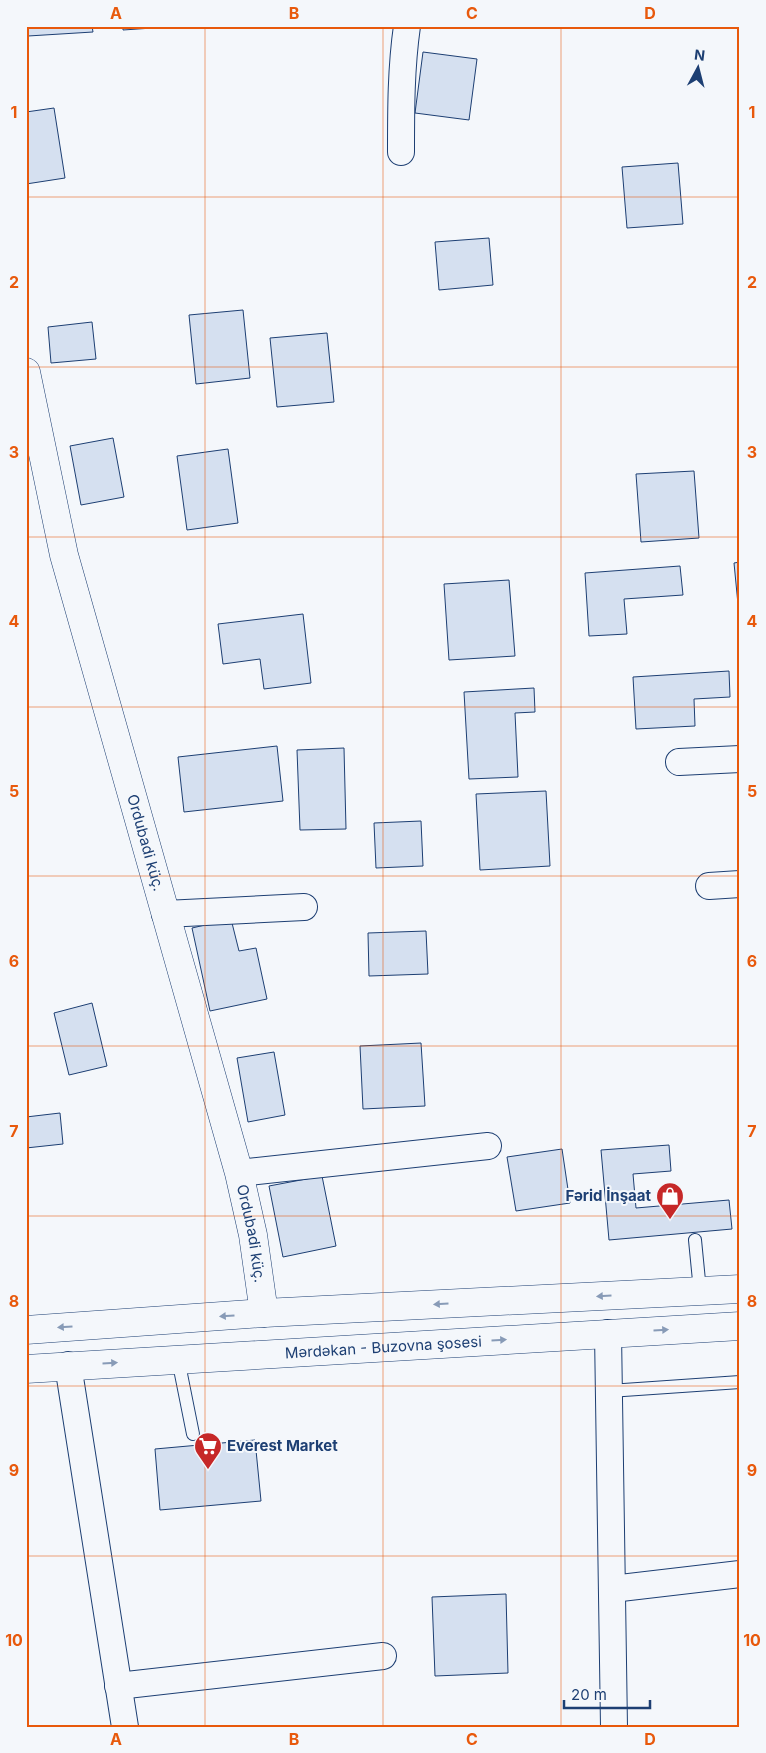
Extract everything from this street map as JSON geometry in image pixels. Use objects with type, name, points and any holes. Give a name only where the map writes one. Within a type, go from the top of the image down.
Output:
[{"type":"main road","name":"Ordubadi küç.","points":[[26,372],[64,555],[239,1172],[253,1235],[264,1313]]},
{"type":"main road","points":[[26,1330],[264,1313],[740,1289]]},
{"type":"main road","name":"Mərdəkan - Buzovna şosesi","points":[[26,1369],[740,1326]]},
{"type":"street","points":[[401,152],[401,91],[403,53],[407,26]]},
{"type":"street","points":[[679,762],[740,759]]},
{"type":"street","points":[[709,886],[740,884]]},
{"type":"street","points":[[165,914],[304,907]]},
{"type":"street","points":[[239,1172],[488,1146]]},
{"type":"street","points":[[608,1333],[614,1727]]},
{"type":"street","points":[[68,1366],[124,1727]]},
{"type":"street","points":[[612,1589],[740,1574]]},
{"type":"street","points":[[118,1686],[383,1656]]},
{"type":"lane","points":[[695,1240],[700,1291]]},
{"type":"lane","points":[[178,1359],[193,1434]]},
{"type":"lane","points":[[609,1391],[740,1382]]},
{"type":"building","points":[[27,26],[92,26],[93,32],[28,36]]},
{"type":"building","points":[[123,26],[182,26],[123,30]]},
{"type":"building","points":[[423,52],[477,59],[469,120],[415,113]]},
{"type":"building","points":[[54,108],[65,178],[26,184],[26,112]]},
{"type":"building","points":[[678,163],[683,224],[627,228],[622,167]]},
{"type":"building","points":[[489,238],[493,285],[439,290],[435,242]]},
{"type":"building","points":[[243,310],[250,378],[196,384],[189,315]]},
{"type":"building","points":[[92,322],[96,359],[51,363],[48,327]]},
{"type":"building","points":[[327,333],[334,402],[277,407],[270,338]]},
{"type":"building","points":[[113,438],[124,497],[81,505],[70,446]]},
{"type":"building","points":[[228,449],[238,523],[187,530],[177,456]]},
{"type":"building","points":[[694,471],[699,538],[641,542],[636,474]]},
{"type":"building","points":[[740,562],[740,625],[734,563]]},
{"type":"building","points":[[680,566],[683,595],[624,599],[627,634],[589,636],[585,573]]},
{"type":"building","points":[[509,580],[515,656],[449,660],[444,584]]},
{"type":"building","points":[[303,614],[311,683],[264,689],[260,659],[223,664],[218,624]]},
{"type":"building","points":[[729,671],[730,697],[694,699],[695,726],[636,729],[633,677]]},
{"type":"building","points":[[534,688],[535,712],[515,713],[518,777],[469,779],[464,692]]},
{"type":"building","points":[[277,746],[283,801],[184,812],[178,757]]},
{"type":"building","points":[[344,748],[346,829],[300,830],[297,750]]},
{"type":"building","points":[[546,791],[550,866],[480,870],[476,794]]},
{"type":"building","points":[[421,821],[423,866],[376,868],[374,823]]},
{"type":"building","points":[[231,919],[239,951],[256,948],[267,999],[210,1011],[192,928]]},
{"type":"building","points":[[426,931],[428,974],[369,976],[368,933]]},
{"type":"building","points":[[92,1003],[107,1066],[69,1075],[54,1013]]},
{"type":"building","points":[[421,1043],[425,1106],[363,1109],[360,1046]]},
{"type":"building","points":[[274,1052],[285,1115],[248,1122],[237,1058]]},
{"type":"building","points":[[60,1113],[63,1144],[26,1148],[26,1117]]},
{"type":"building","points":[[669,1145],[671,1171],[633,1174],[636,1208],[729,1200],[732,1229],[609,1240],[601,1150]]},
{"type":"building","points":[[562,1149],[570,1203],[516,1211],[507,1157]]},
{"type":"building","points":[[322,1176],[336,1246],[283,1257],[269,1186]]},
{"type":"building","points":[[255,1440],[261,1501],[160,1510],[155,1449]]},
{"type":"building","points":[[506,1594],[508,1673],[435,1676],[432,1597]]},
{"type":"place","name":"Fərid İnşaat","points":[[670,1220]]},
{"type":"place","name":"Everest Market","points":[[208,1470]]}]
